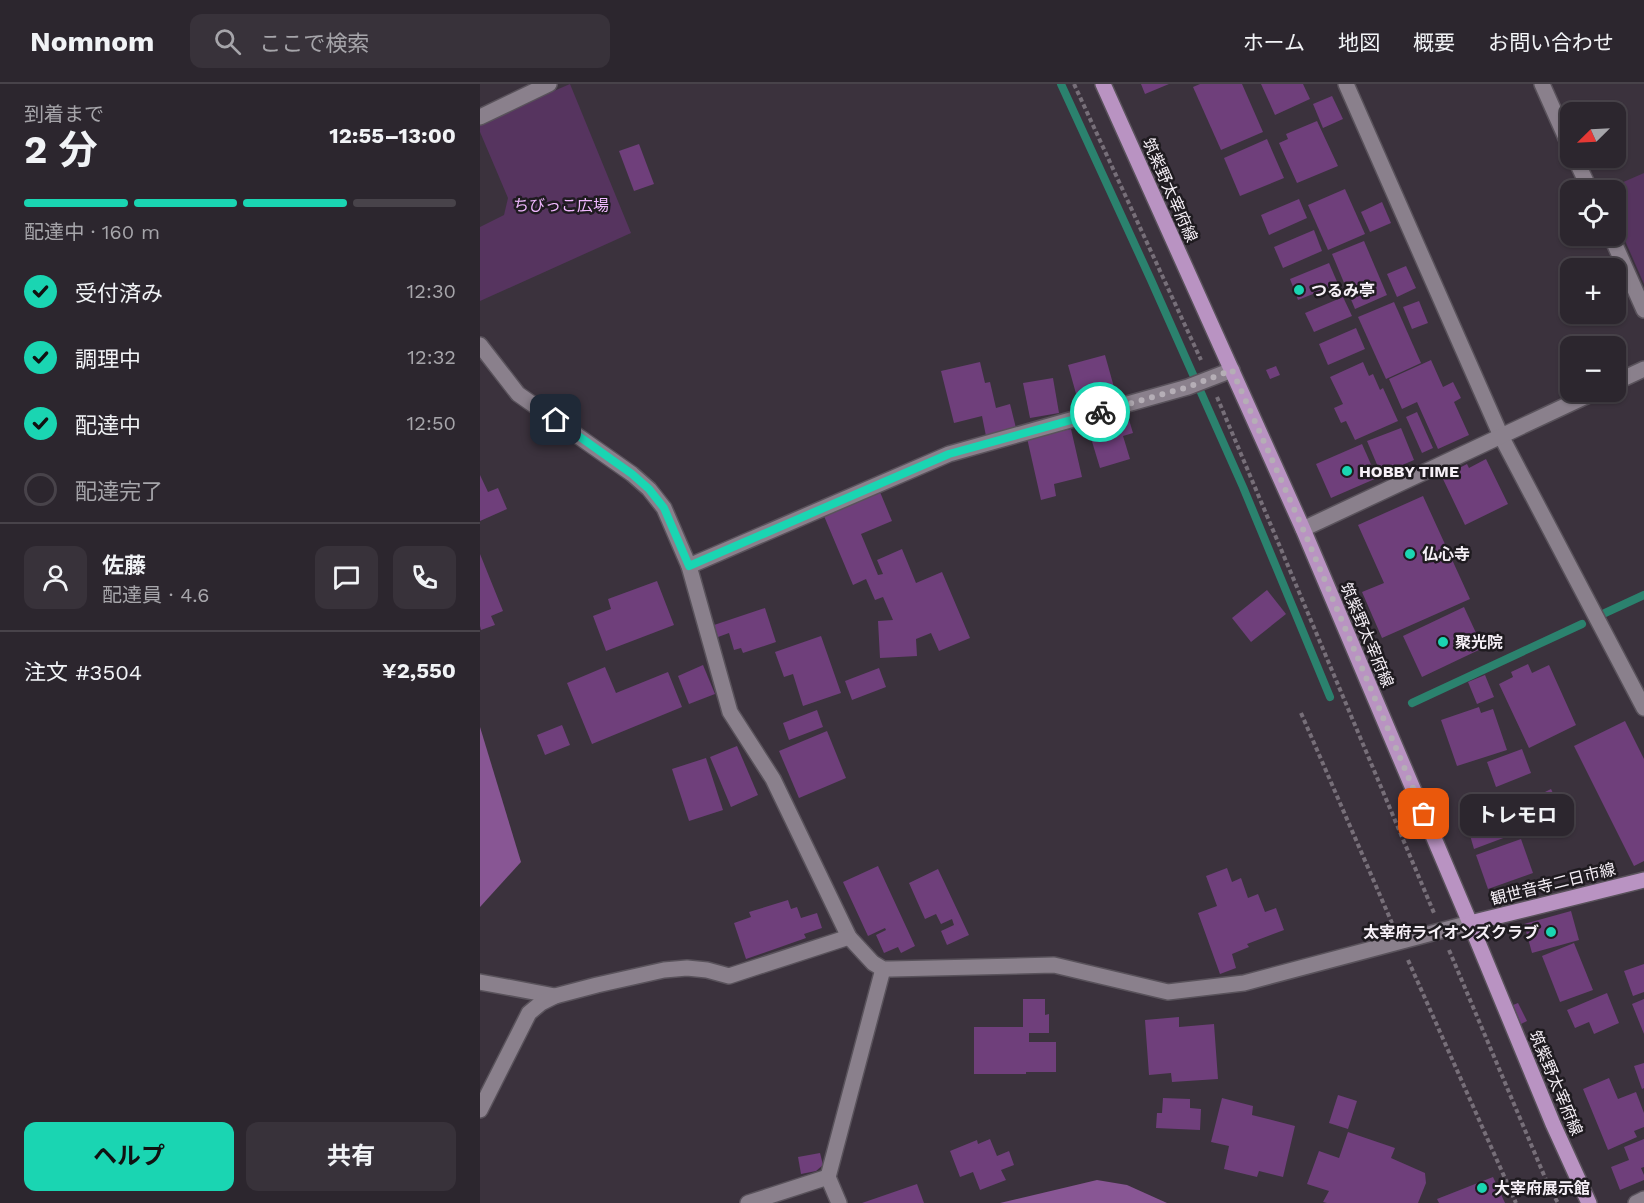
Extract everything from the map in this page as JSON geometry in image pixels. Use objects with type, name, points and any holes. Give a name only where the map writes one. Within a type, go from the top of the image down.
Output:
[{"type":"main road","name":"筑紫野太宰府線","points":[[1103,84],[1303,529],[1553,1124],[1589,1203]]},
{"type":"main road","name":"観世音寺二日市線","points":[[1470,923],[1644,880]]},
{"type":"street","points":[[480,117],[549,84]]},
{"type":"street","points":[[1346,84],[1501,436],[1644,708]]},
{"type":"street","points":[[1542,84],[1560,124]]},
{"type":"street","points":[[1615,246],[1644,310]]},
{"type":"street","points":[[480,345],[518,394],[632,474],[649,489],[664,508],[689,566],[730,712],[773,779],[849,937],[873,963],[883,969],[1054,965],[1167,992],[1244,983],[1470,923]]},
{"type":"street","points":[[1626,377],[1644,369]]},
{"type":"street","points":[[689,566],[949,454],[1200,382],[1232,370]]},
{"type":"street","points":[[1303,529],[1574,402]]},
{"type":"street","points":[[480,1110],[529,1013],[541,1003],[555,996],[664,970],[687,968],[729,976],[849,937]]},
{"type":"street","points":[[839,1203],[828,1177],[883,969]]},
{"type":"street","points":[[480,982],[555,996]]},
{"type":"street","points":[[748,1203],[828,1177]]},
{"type":"street","points":[[1636,1203],[1644,1199]]},
{"type":"path","points":[[1074,84],[1200,382],[1441,931],[1549,1187],[1558,1203]]},
{"type":"green space","name":"ちびっこ広場","points":[[570,84],[631,233],[480,301],[480,227],[504,215],[508,198],[480,132],[480,123]]},
{"type":"green space","points":[[1644,173],[1644,284],[1626,243],[1626,181]]},
{"type":"shaded area","points":[[480,727],[521,862],[480,907]]},
{"type":"shaded area","points":[[1097,1180],[1127,1185],[1167,1203],[1000,1203]]},
{"type":"building","points":[[1141,84],[1169,84],[1145,94]]},
{"type":"building","points":[[1200,84],[1242,84],[1263,132],[1221,150],[1193,87]]},
{"type":"building","points":[[1261,84],[1303,84],[1310,99],[1275,115]]},
{"type":"building","points":[[1332,96],[1343,119],[1323,128],[1313,104]]},
{"type":"building","points":[[1317,121],[1338,166],[1297,183],[1279,143],[1288,139],[1286,134]]},
{"type":"building","points":[[1267,139],[1284,178],[1240,196],[1224,158]]},
{"type":"building","points":[[639,144],[654,184],[634,191],[619,151]]},
{"type":"building","points":[[1345,189],[1365,234],[1328,250],[1308,205]]},
{"type":"building","points":[[1299,199],[1307,218],[1269,235],[1261,215]]},
{"type":"building","points":[[1382,202],[1391,223],[1370,232],[1361,212]]},
{"type":"building","points":[[1314,230],[1322,251],[1283,268],[1274,247]]},
{"type":"building","points":[[1364,241],[1387,295],[1355,309],[1332,254]]},
{"type":"building","points":[[1329,263],[1338,284],[1298,300],[1290,279]]},
{"type":"building","points":[[1406,266],[1416,288],[1397,297],[1387,274]]},
{"type":"building","points":[[1343,297],[1352,316],[1314,332],[1305,313]]},
{"type":"building","points":[[1419,301],[1428,323],[1412,329],[1403,307]]},
{"type":"building","points":[[1394,302],[1421,363],[1386,379],[1358,317]]},
{"type":"building","points":[[1356,328],[1365,349],[1328,365],[1319,344]]},
{"type":"building","points":[[1105,355],[1117,398],[1080,408],[1068,365]]},
{"type":"building","points":[[1431,360],[1443,387],[1453,382],[1461,398],[1454,402],[1469,435],[1438,449],[1417,402],[1402,409],[1389,379]]},
{"type":"building","points":[[980,362],[985,383],[990,382],[996,408],[1010,404],[1016,428],[986,436],[982,416],[954,423],[941,371]]},
{"type":"building","points":[[1363,362],[1369,376],[1373,374],[1380,390],[1383,388],[1398,421],[1355,440],[1346,421],[1341,423],[1334,408],[1343,404],[1330,377]]},
{"type":"building","points":[[1276,366],[1280,375],[1270,379],[1266,370]]},
{"type":"building","points":[[1053,378],[1059,413],[1030,418],[1023,383]]},
{"type":"building","points":[[1417,412],[1433,448],[1422,453],[1406,417]]},
{"type":"building","points":[[1127,413],[1133,433],[1123,436],[1130,459],[1100,468],[1087,425]]},
{"type":"building","points":[[1401,428],[1414,460],[1381,474],[1367,441]]},
{"type":"building","points":[[1071,429],[1082,477],[1054,484],[1056,496],[1041,500],[1027,438]]},
{"type":"building","name":"HOBBY TIME","points":[[1362,444],[1377,478],[1331,498],[1316,464]]},
{"type":"building","points":[[1486,459],[1508,504],[1465,525],[1442,477],[1467,464],[1469,468]]},
{"type":"building","points":[[480,475],[488,492],[498,488],[507,509],[480,521]]},
{"type":"building","points":[[880,492],[892,521],[861,534],[878,575],[883,574],[877,560],[902,549],[916,583],[942,572],[970,638],[939,651],[931,633],[916,639],[917,656],[880,658],[878,621],[893,620],[883,597],[875,600],[866,579],[853,585],[824,516]]},
{"type":"building","name":"仏心寺","points":[[1423,496],[1470,599],[1382,638],[1362,592],[1384,583],[1358,525]]},
{"type":"building","points":[[480,554],[503,611],[491,616],[495,625],[481,630],[480,626]]},
{"type":"building","points":[[657,581],[674,625],[606,651],[593,616],[611,609],[608,599]]},
{"type":"building","points":[[1267,590],[1286,614],[1251,642],[1232,618]]},
{"type":"building","name":"聚光院","points":[[1464,607],[1483,648],[1422,677],[1403,636]]},
{"type":"building","points":[[765,608],[776,642],[743,653],[741,648],[734,650],[729,633],[718,637],[714,625]]},
{"type":"building","points":[[821,636],[841,693],[803,706],[793,674],[784,677],[775,652]]},
{"type":"building","points":[[1528,664],[1532,673],[1549,665],[1576,725],[1529,748],[1499,684],[1513,677],[1511,672]]},
{"type":"building","points":[[703,665],[715,694],[689,704],[678,676]]},
{"type":"building","points":[[605,667],[616,693],[668,672],[682,707],[592,744],[567,683]]},
{"type":"building","points":[[879,668],[886,687],[852,700],[845,681]]},
{"type":"building","points":[[1485,675],[1494,697],[1477,704],[1468,682]]},
{"type":"building","points":[[1479,707],[1481,713],[1493,709],[1507,750],[1457,766],[1441,720]]},
{"type":"building","points":[[817,710],[823,727],[789,740],[783,723]]},
{"type":"building","points":[[1625,721],[1644,759],[1644,861],[1634,866],[1574,746]]},
{"type":"building","points":[[562,725],[570,745],[545,755],[537,735]]},
{"type":"building","points":[[827,731],[846,778],[799,798],[779,751]]},
{"type":"building","points":[[737,746],[758,795],[731,807],[710,757]]},
{"type":"building","points":[[1522,749],[1531,773],[1496,787],[1487,762]]},
{"type":"building","points":[[706,758],[723,810],[689,821],[672,769]]},
{"type":"building","points":[[1551,789],[1561,810],[1551,815],[1541,794]]},
{"type":"building","points":[[1517,803],[1527,829],[1474,849],[1465,818],[1499,805],[1500,810]]},
{"type":"building","points":[[1544,805],[1548,815],[1537,820],[1532,809]]},
{"type":"building","points":[[1562,813],[1565,822],[1541,831],[1538,821]]},
{"type":"building","points":[[1521,839],[1533,873],[1488,889],[1476,855]]},
{"type":"building","points":[[878,866],[915,946],[901,953],[898,947],[884,953],[876,935],[886,930],[885,928],[868,936],[843,882]]},
{"type":"building","points":[[1227,868],[1232,882],[1241,878],[1248,898],[1258,894],[1265,912],[1276,908],[1284,930],[1247,944],[1249,947],[1232,954],[1236,968],[1220,974],[1198,913],[1217,906],[1206,876]]},
{"type":"building","points":[[938,869],[969,935],[947,945],[941,931],[954,925],[952,919],[941,924],[936,914],[925,919],[909,883]]},
{"type":"building","points":[[788,900],[791,909],[797,907],[801,918],[817,913],[822,928],[804,934],[806,938],[746,959],[734,923],[751,917],[749,912]]},
{"type":"building","name":"太宰府ライオンズクラブ","points":[[1571,911],[1579,940],[1532,953],[1524,924]]},
{"type":"building","points":[[1574,943],[1593,990],[1560,1002],[1542,956]]},
{"type":"building","points":[[1644,964],[1644,992],[1633,996],[1624,971]]},
{"type":"building","points":[[1607,993],[1619,1023],[1594,1034],[1589,1022],[1575,1028],[1567,1010]]},
{"type":"building","points":[[1023,999],[1045,999],[1045,1015],[1049,1014],[1049,1033],[1029,1033],[1029,1042],[1056,1042],[1056,1072],[974,1074],[974,1027],[1023,1027]]},
{"type":"building","points":[[1644,999],[1644,1034],[1632,1004]]},
{"type":"building","points":[[1518,1003],[1527,1021],[1521,1024],[1513,1005]]},
{"type":"building","points":[[1179,1017],[1179,1027],[1214,1024],[1218,1079],[1172,1082],[1171,1073],[1149,1075],[1145,1020]]},
{"type":"building","points":[[1644,1063],[1644,1088],[1642,1089],[1634,1066]]},
{"type":"building","points":[[1609,1078],[1618,1099],[1636,1092],[1644,1113],[1644,1127],[1634,1131],[1637,1137],[1608,1150],[1583,1089]]},
{"type":"building","points":[[1338,1095],[1357,1101],[1348,1129],[1329,1123]]},
{"type":"building","points":[[1163,1098],[1190,1099],[1190,1108],[1201,1109],[1200,1130],[1156,1128],[1157,1113],[1162,1113]]},
{"type":"building","points":[[1222,1098],[1253,1106],[1252,1115],[1295,1126],[1283,1177],[1259,1171],[1257,1177],[1224,1169],[1229,1146],[1211,1142]]},
{"type":"building","points":[[1348,1132],[1395,1148],[1391,1158],[1425,1173],[1426,1183],[1418,1203],[1323,1202],[1329,1191],[1307,1184],[1319,1151],[1339,1158]]},
{"type":"building","points":[[990,1139],[997,1156],[1009,1151],[1014,1165],[1001,1170],[1006,1180],[980,1190],[973,1172],[960,1177],[950,1151],[977,1140],[978,1144]]},
{"type":"building","points":[[1644,1139],[1644,1167],[1641,1168],[1644,1180],[1620,1190],[1611,1167],[1629,1160],[1624,1147]]},
{"type":"building","points":[[820,1153],[823,1165],[816,1171],[801,1174],[798,1157]]},
{"type":"building","name":"大宰府展示館","points":[[1493,1177],[1505,1203],[1439,1203],[1437,1199]]},
{"type":"building","points":[[917,1184],[924,1203],[862,1203]]},
{"type":"waterway","points":[[1061,84],[1243,487],[1330,697]]},
{"type":"waterway","points":[[1605,613],[1644,595]]},
{"type":"waterway","points":[[1412,703],[1582,624]]},
{"type":"way so far","points":[[1100,412],[1188,387],[1232,370],[1303,529],[1424,814]]},
{"type":"place","name":"つるみ亭","points":[[1299,290]]},
{"type":"place","name":"HOBBY TIME","points":[[1347,471]]},
{"type":"place","name":"仏心寺","points":[[1410,554]]},
{"type":"place","name":"聚光院","points":[[1443,642]]},
{"type":"place","name":"トレモロ","points":[[1424,814]]},
{"type":"place","name":"太宰府ライオンズクラブ","points":[[1551,932]]},
{"type":"place","name":"大宰府展示館","points":[[1482,1188]]},
{"type":"route","points":[[556,420],[632,474],[649,489],[664,508],[689,566],[949,454],[1100,412]]}]
